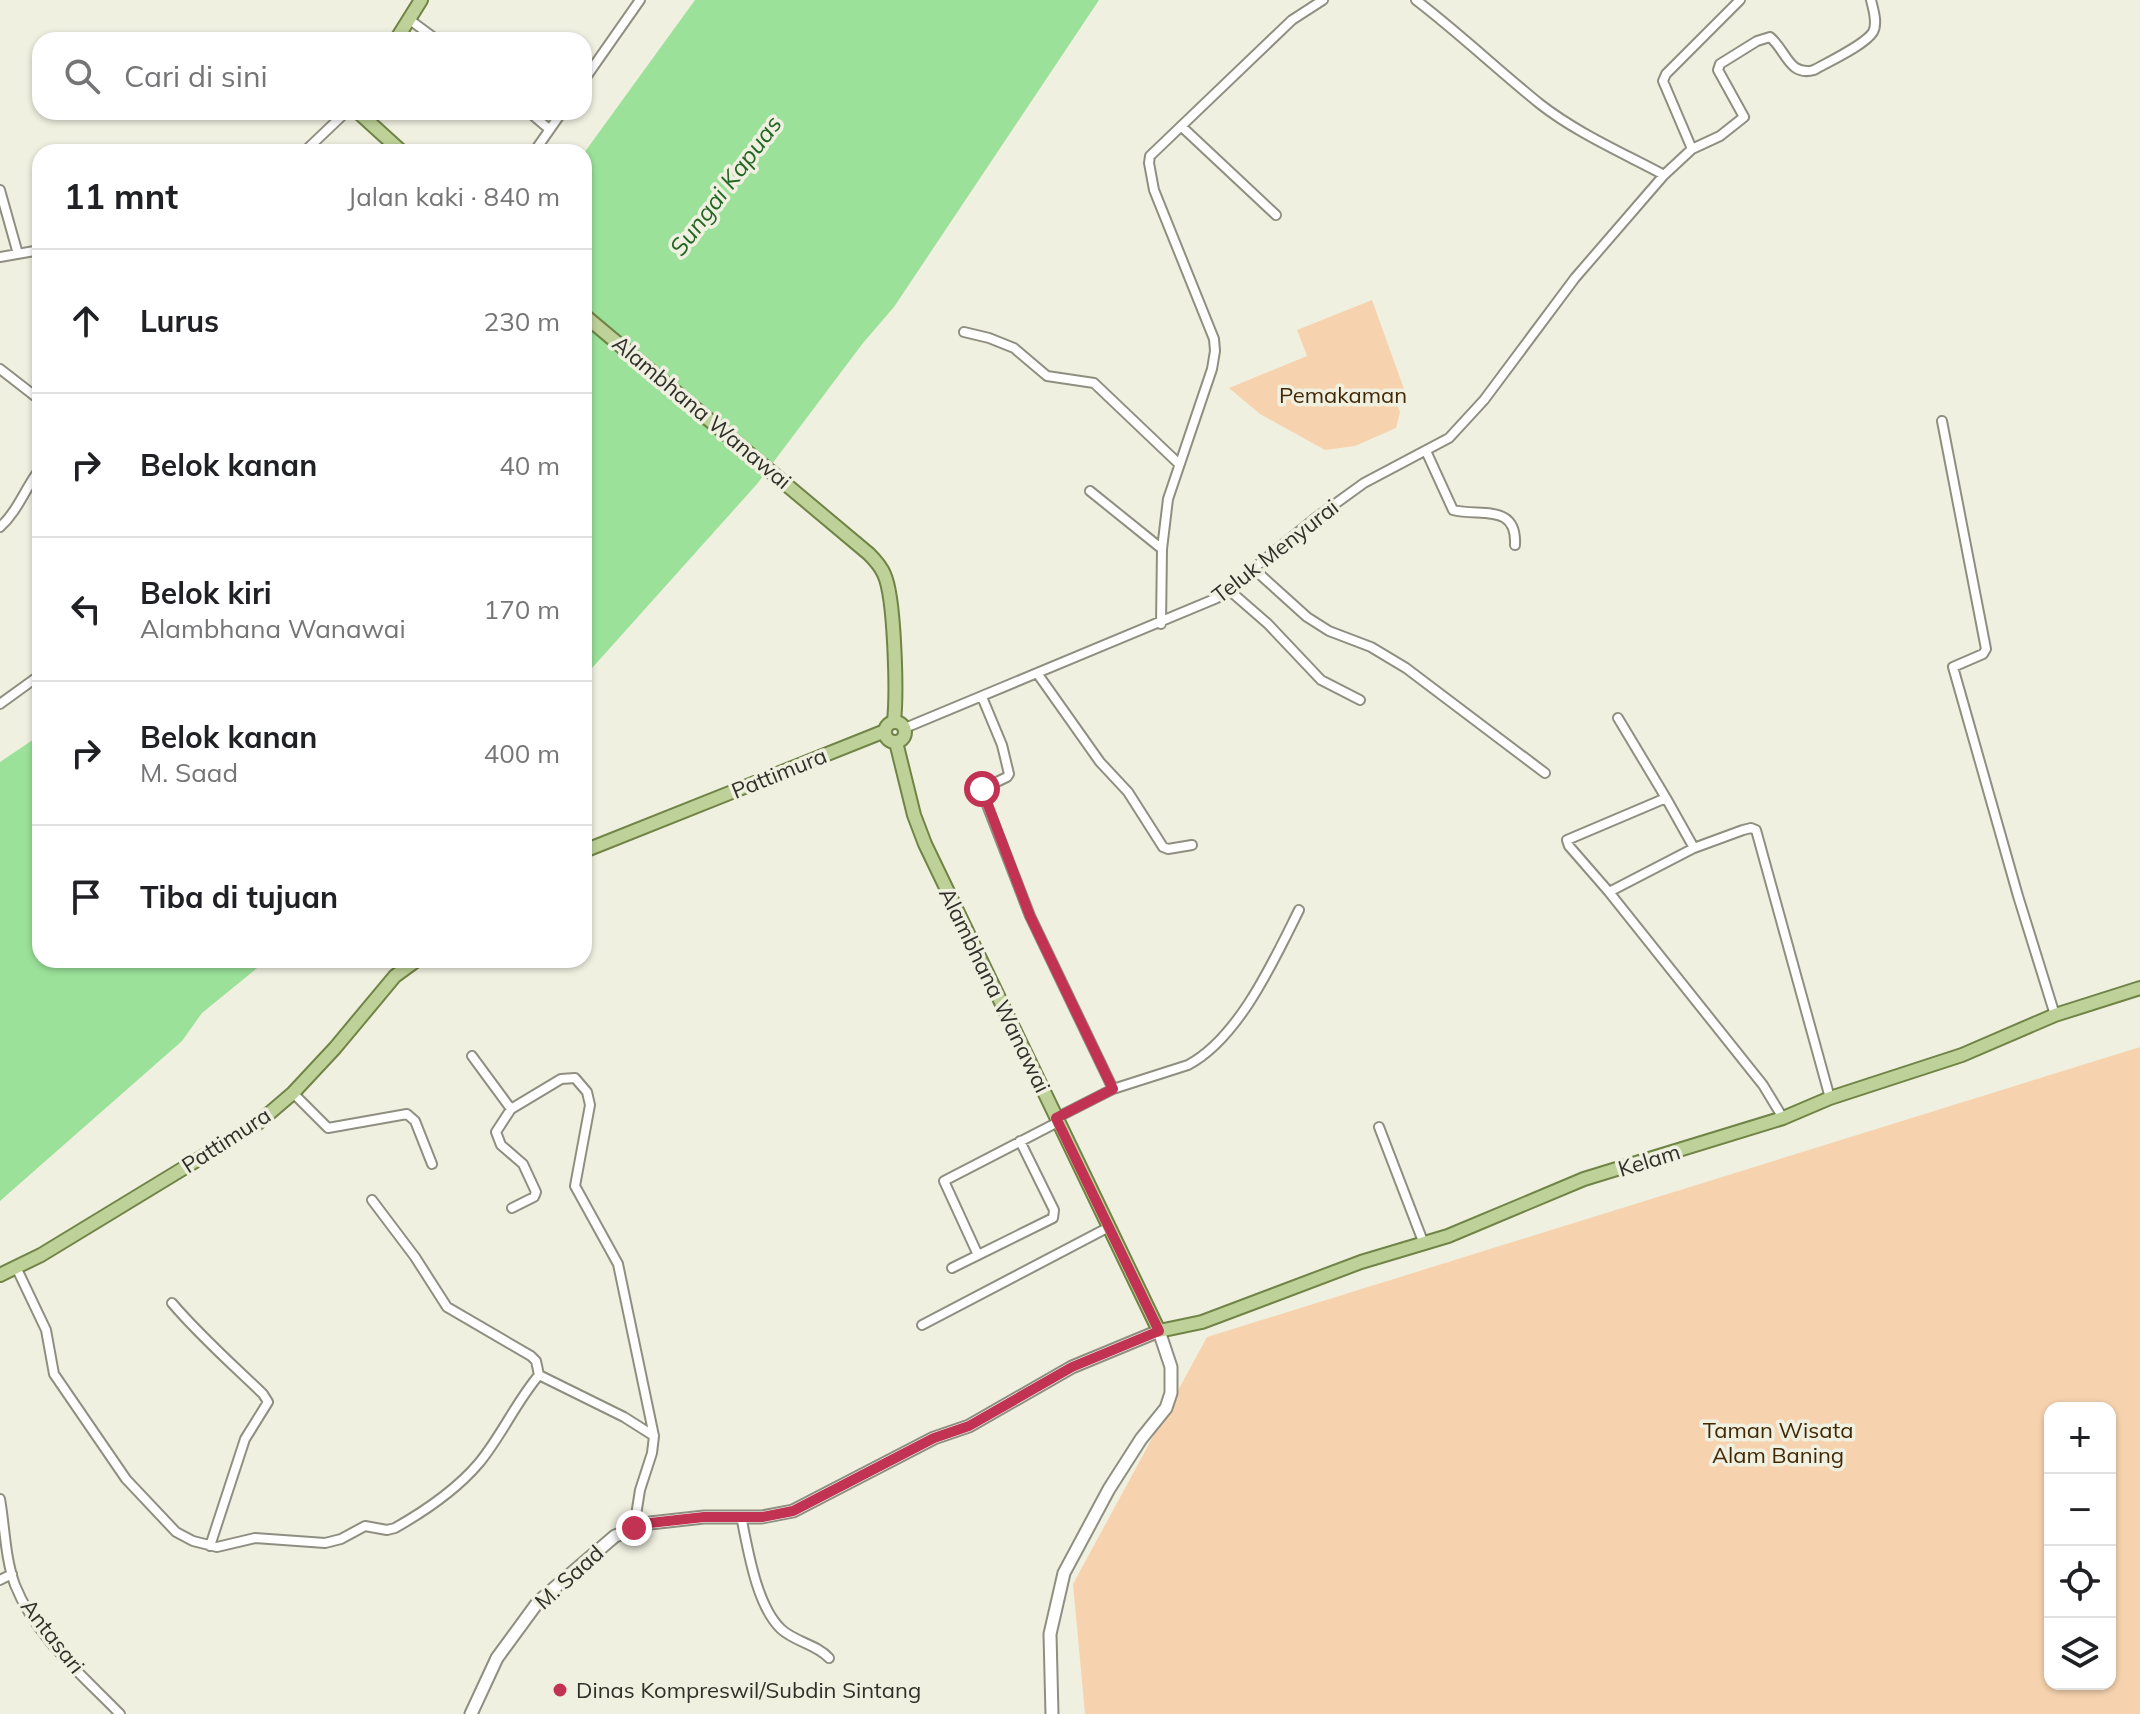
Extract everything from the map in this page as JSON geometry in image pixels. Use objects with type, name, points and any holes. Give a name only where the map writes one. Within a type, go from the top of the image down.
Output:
[{"type":"main road","points":[[402,32],[421,0]]},
{"type":"main road","points":[[367,120],[393,144]]},
{"type":"main road","name":"Alambhana Wanawai","points":[[592,322],[843,531],[880,566],[889,588],[895,685],[895,727],[887,738],[896,742],[914,815],[925,844],[1159,1331]]},
{"type":"main road","name":"Pattimura","points":[[592,848],[895,727]]},
{"type":"main road","name":"Pattimura","points":[[0,1275],[258,1123],[293,1093],[385,986],[407,968]]},
{"type":"main road","name":"Kelam","points":[[1159,1331],[1202,1322],[1361,1262],[1424,1244],[1584,1179],[1783,1118],[1830,1098],[1962,1055],[2055,1015],[2140,988]]},
{"type":"street","points":[[592,69],[640,0]]},
{"type":"street","points":[[1161,624],[1162,549],[1168,499],[1215,351],[1208,323],[1154,190],[1149,163],[1154,149],[1292,20],[1323,0]]},
{"type":"street","points":[[1416,0],[1457,31],[1542,105],[1591,136],[1664,175]]},
{"type":"street","points":[[1692,149],[1663,81],[1666,74],[1740,0]]},
{"type":"street","name":"Teluk Menyurai","points":[[895,727],[982,697],[1197,609],[1229,590],[1317,517],[1364,483],[1449,438],[1469,418],[1575,278],[1664,175],[1692,149],[1720,136],[1744,117],[1718,70],[1720,64],[1757,41],[1770,37],[1795,70],[1806,73],[1814,70],[1873,32],[1871,0]]},
{"type":"street","points":[[410,20],[426,32]]},
{"type":"street","points":[[312,144],[338,120]]},
{"type":"street","points":[[538,120],[549,129]]},
{"type":"street","points":[[539,144],[556,120]]},
{"type":"street","points":[[1181,126],[1276,215]]},
{"type":"street","points":[[0,190],[18,254]]},
{"type":"street","points":[[0,257],[32,251]]},
{"type":"street","points":[[964,332],[1005,343],[1047,376],[1094,383],[1178,463]]},
{"type":"street","points":[[0,369],[32,394]]},
{"type":"street","points":[[1942,421],[1986,649],[1983,654],[1955,665],[1954,670],[2055,1015]]},
{"type":"street","points":[[1426,451],[1453,510],[1505,517],[1515,532],[1515,545]]},
{"type":"street","points":[[0,527],[10,518],[32,479]]},
{"type":"street","points":[[1090,491],[1162,549]]},
{"type":"street","points":[[1255,570],[1307,617],[1329,631],[1371,647],[1406,668],[1545,773]]},
{"type":"street","points":[[1229,590],[1268,624],[1321,680],[1360,700]]},
{"type":"street","points":[[1037,673],[1100,762],[1128,792],[1163,847],[1192,845]]},
{"type":"street","points":[[0,704],[32,681]]},
{"type":"street","points":[[982,697],[1002,745],[1009,774],[982,789],[982,792],[1030,916],[1113,1089]]},
{"type":"street","points":[[1618,718],[1694,848]]},
{"type":"street","points":[[1666,798],[1567,840],[1763,1085],[1783,1118]]},
{"type":"street","points":[[1609,892],[1694,848],[1751,828],[1759,835],[1830,1098]]},
{"type":"street","points":[[978,1255],[944,1181],[1113,1089],[1188,1065],[1206,1052],[1241,1013],[1299,910]]},
{"type":"street","points":[[472,1056],[511,1109]]},
{"type":"street","points":[[512,1208],[536,1195],[523,1164],[501,1145],[496,1136],[498,1127],[511,1109],[569,1077],[579,1080],[587,1092],[590,1105],[575,1186],[618,1264],[654,1436],[634,1528]]},
{"type":"street","points":[[293,1093],[328,1128],[407,1114],[415,1121],[432,1164]]},
{"type":"street","points":[[1379,1127],[1424,1244]]},
{"type":"street","points":[[952,1268],[1055,1215],[1020,1141]]},
{"type":"street","points":[[372,1200],[415,1257],[444,1304],[531,1356],[536,1361],[539,1375]]},
{"type":"street","points":[[922,1325],[1109,1227]]},
{"type":"street","points":[[16,1267],[46,1330],[54,1374],[126,1479],[176,1532],[210,1546],[227,1546],[241,1539],[255,1538],[325,1543],[341,1539],[365,1526],[387,1530],[395,1528],[447,1493],[478,1465],[539,1375]]},
{"type":"street","points":[[172,1303],[200,1336],[213,1345],[268,1402],[248,1432],[210,1546]]},
{"type":"street","name":"M. Saad","points":[[471,1714],[497,1658],[538,1602],[615,1536],[634,1528],[668,1521],[762,1517],[793,1511],[934,1438],[969,1426],[1072,1367],[1159,1331]]},
{"type":"street","name":"Alambhana Wanawai","points":[[1052,1714],[1050,1634],[1064,1573],[1109,1489],[1141,1439],[1166,1408],[1171,1393],[1171,1367],[1159,1331]]},
{"type":"street","points":[[539,1375],[624,1417],[654,1436]]},
{"type":"street","name":"Antasari","points":[[0,1499],[12,1574],[23,1600],[46,1634],[120,1714]]},
{"type":"street","points":[[741,1516],[758,1586],[769,1613],[781,1629],[794,1639],[825,1653],[829,1658]]},
{"type":"street","points":[[0,1580],[12,1574]]},
{"type":"green space","name":"Pemakaman","points":[[1372,300],[1404,389],[1396,401],[1400,412],[1396,428],[1355,446],[1325,450],[1260,414],[1229,388],[1307,356],[1297,330]]},
{"type":"green space","name":"Taman Wisata Alam Baning","points":[[2140,1047],[2140,1714],[1085,1714],[1073,1584],[1207,1337]]},
{"type":"water","name":"Sungai Kapuas","points":[[695,0],[1099,0],[894,307],[863,343],[757,484],[592,668],[591,144]]},
{"type":"water","points":[[32,740],[32,968],[257,968],[202,1013],[182,1041],[0,1201],[0,762]]},
{"type":"place","name":"Dinas Kompreswil/Subdin Sintang","points":[[560,1690]]},
{"type":"route","points":[[634,1528],[650,1523],[704,1517],[762,1517],[793,1511],[934,1438],[969,1426],[1072,1367],[1159,1331],[1056,1118],[1113,1089],[1030,916],[982,789]]}]
